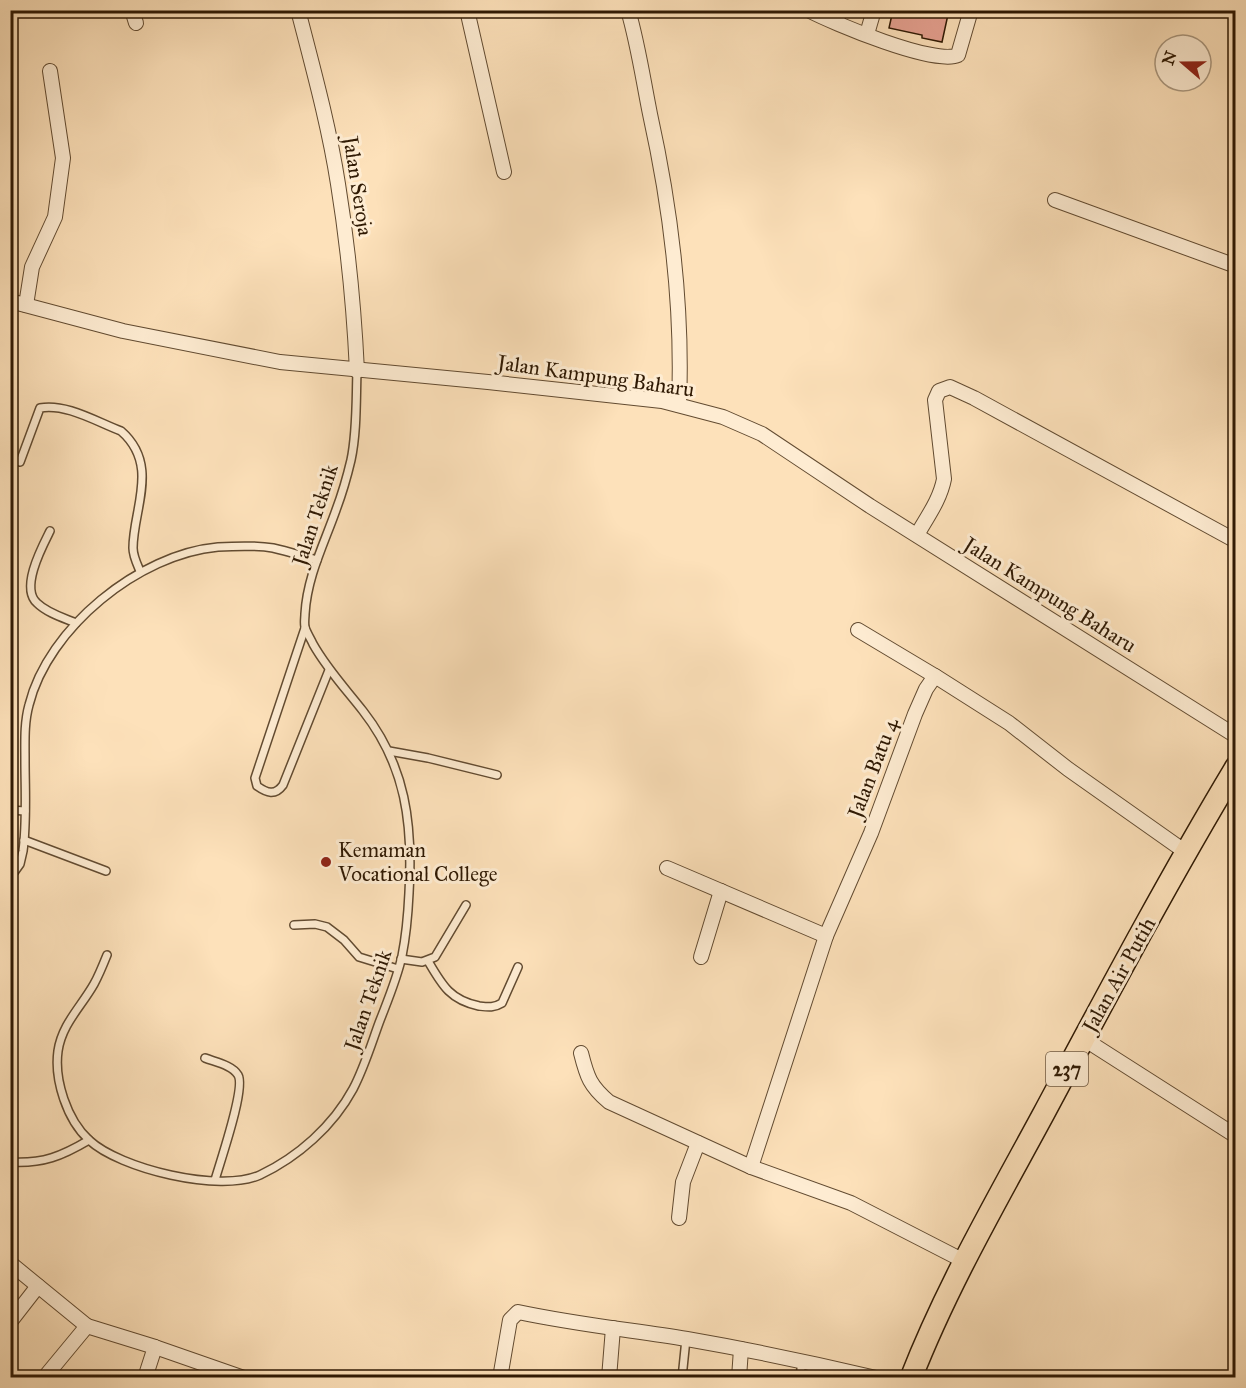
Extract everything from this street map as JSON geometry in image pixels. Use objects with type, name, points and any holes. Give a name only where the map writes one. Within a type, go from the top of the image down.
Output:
[{"type":"main road","name":"Jalan Air Putih","points":[[911,1377],[930,1329],[964,1261],[1083,1039],[1236,767]]},
{"type":"street","name":"Jalan Seroja","points":[[298,10],[325,118],[338,183],[354,312],[357,371]]},
{"type":"street","points":[[467,10],[504,172]]},
{"type":"street","points":[[628,10],[658,145],[671,230],[681,358],[679,405]]},
{"type":"street","points":[[808,10],[841,17],[867,34],[923,54],[944,57],[958,55],[971,10]]},
{"type":"street","points":[[867,34],[874,10]]},
{"type":"street","points":[[26,305],[32,267],[55,217],[63,158],[50,71]]},
{"type":"street","points":[[1055,200],[1236,266]]},
{"type":"street","name":"Jalan Kampung Baharu","points":[[10,301],[123,331],[280,362],[662,401],[723,417],[762,434],[917,535],[1236,736]]},
{"type":"street","points":[[917,535],[943,486],[935,400],[939,391],[950,387],[1236,542]]},
{"type":"street","points":[[858,630],[1009,723],[1068,769],[1187,853]]},
{"type":"street","name":"Jalan Batu 4","points":[[751,1167],[826,936],[871,833],[915,714],[926,689],[935,676]]},
{"type":"street","points":[[667,868],[826,936]]},
{"type":"street","points":[[701,957],[722,891]]},
{"type":"street","points":[[1083,1039],[1236,1137]]},
{"type":"street","points":[[581,1053],[587,1078],[596,1091],[609,1102],[751,1167],[851,1203],[964,1261]]},
{"type":"street","points":[[679,1218],[683,1182],[698,1143]]},
{"type":"street","points":[[10,1263],[87,1326],[244,1377]]},
{"type":"street","points":[[10,1322],[38,1287]]},
{"type":"street","points":[[500,1377],[510,1320],[516,1313],[686,1339],[802,1360],[876,1377]]},
{"type":"street","points":[[44,1377],[87,1326]]},
{"type":"street","points":[[609,1377],[612,1328]]},
{"type":"street","points":[[145,1377],[155,1347]]},
{"type":"street","points":[[739,1377],[741,1349]]},
{"type":"lane","name":"Jalan Teknik","points":[[107,955],[94,985],[70,1017],[58,1051],[60,1083],[77,1126],[89,1140],[121,1159],[176,1177],[231,1180],[257,1176],[294,1154],[310,1141],[332,1120],[352,1090],[401,959],[408,912],[411,868],[409,818],[405,797],[389,752],[363,711],[329,670],[305,628],[306,596],[337,508],[351,458],[356,413],[357,371]]},
{"type":"lane","points":[[20,462],[40,408],[51,407],[69,411],[121,431],[126,436],[139,462],[142,476],[133,547],[140,571]]},
{"type":"lane","points":[[50,531],[38,554],[31,579],[33,599],[40,606],[76,623]]},
{"type":"lane","points":[[10,878],[20,864],[24,840],[25,733],[29,705],[47,663],[76,623],[106,596],[140,571],[167,560],[216,547],[271,547],[317,560]]},
{"type":"lane","points":[[305,628],[255,778],[257,786],[263,790],[274,793],[283,784],[329,670]]},
{"type":"lane","points":[[389,752],[446,762],[497,776]]},
{"type":"lane","points":[[10,810],[25,811]]},
{"type":"lane","points":[[24,840],[106,871]]},
{"type":"lane","points":[[401,959],[415,962],[428,961],[435,957],[466,905]]},
{"type":"lane","points":[[294,925],[315,924],[327,927],[344,940],[359,957],[398,969]]},
{"type":"lane","points":[[428,961],[440,982],[451,995],[469,1004],[491,1008],[502,1003],[518,967]]},
{"type":"lane","points":[[205,1058],[233,1070],[240,1078],[240,1095],[215,1180]]},
{"type":"lane","points":[[10,1162],[44,1161],[63,1155],[89,1140]]},
{"type":"lane","points":[[682,1377],[686,1339]]},
{"type":"lane","points":[[800,1377],[802,1360]]},
{"type":"building","points":[[893,10],[949,10],[942,42],[889,28]]},
{"type":"place","name":"Kemaman Vocational College","points":[[326,862]]}]
